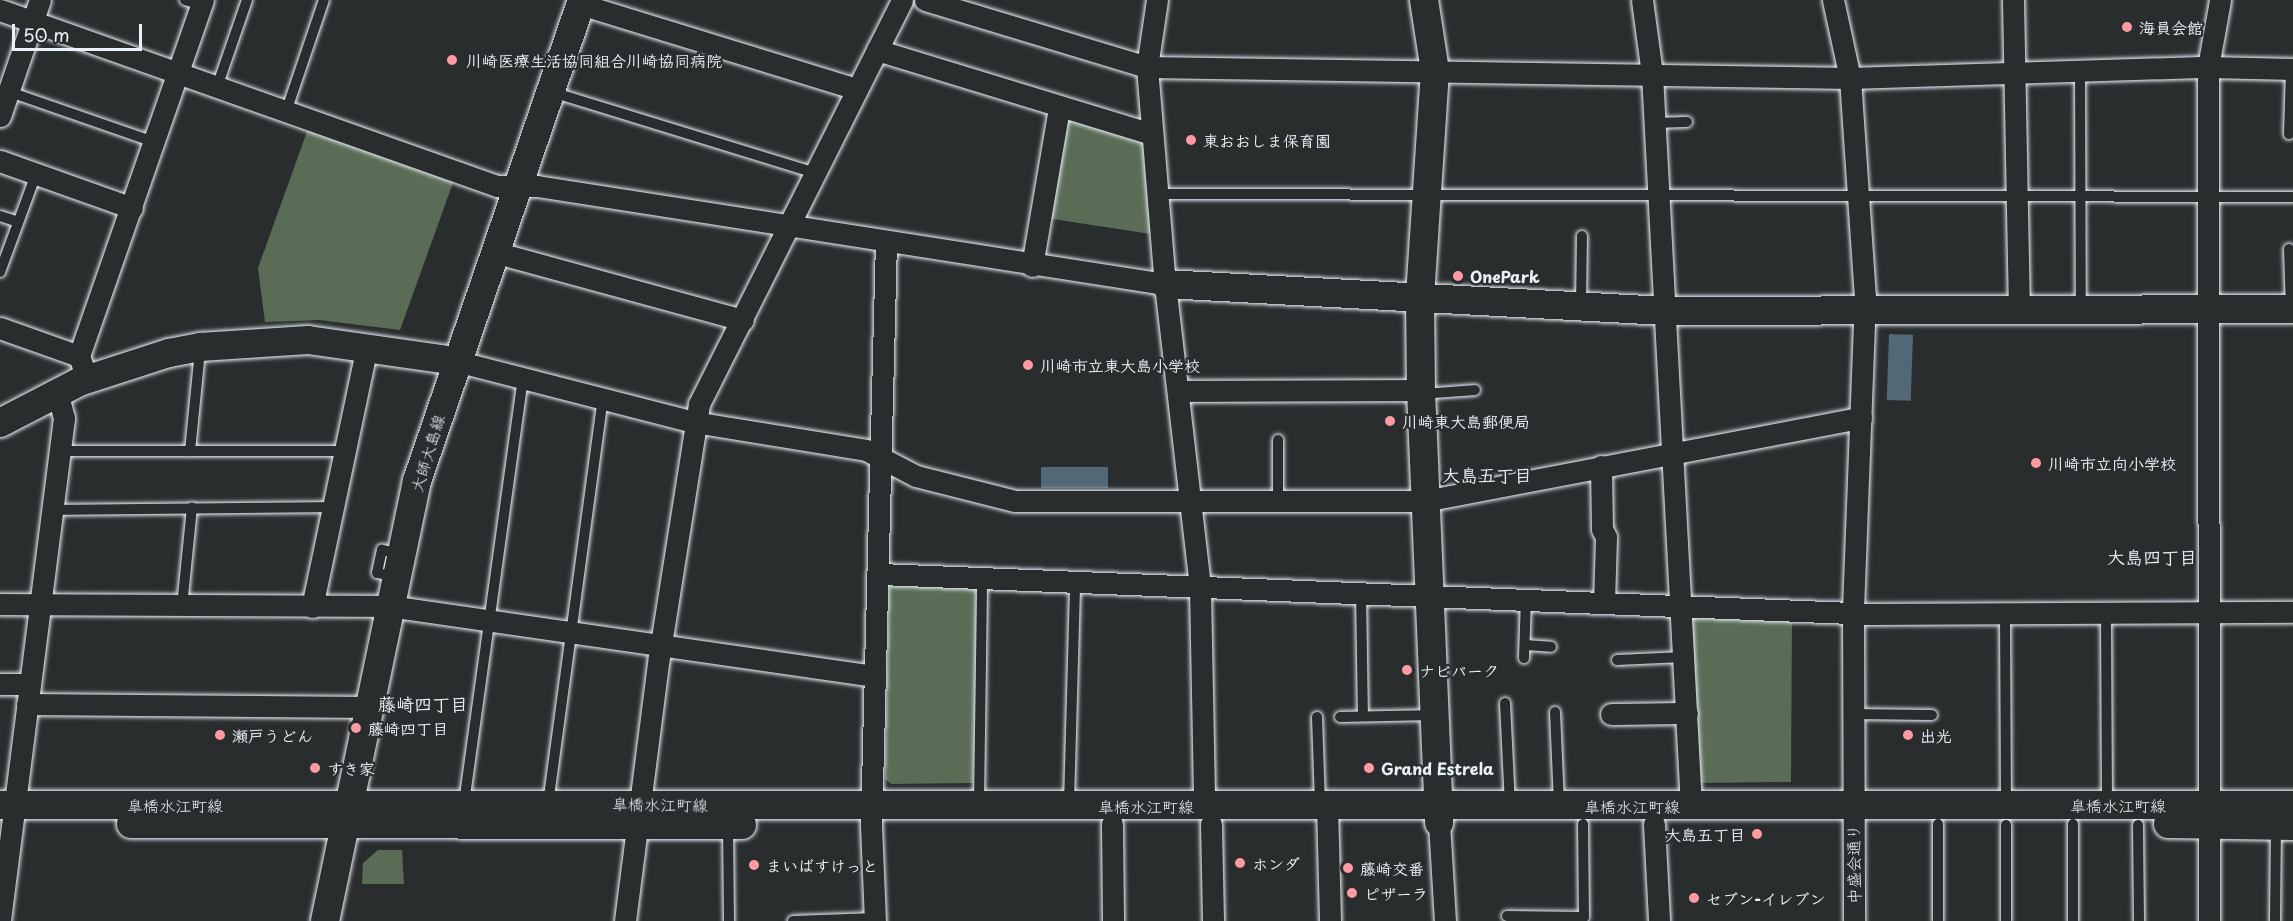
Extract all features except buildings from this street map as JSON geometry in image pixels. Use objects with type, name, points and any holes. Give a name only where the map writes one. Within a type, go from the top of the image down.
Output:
[{"type":"street","points":[[0,116],[4,90],[40,0]]},
{"type":"street","points":[[625,921],[637,814],[661,644],[694,422],[699,404],[902,0]]},
{"type":"street","points":[[925,0],[1147,67],[1850,78],[2208,67],[2292,69]]},
{"type":"street","points":[[1157,0],[1147,67],[1165,284],[1200,588],[1207,815],[1213,921]]},
{"type":"street","points":[[1424,0],[1435,71],[1420,297],[1421,392],[1428,594],[1445,921]]},
{"type":"street","points":[[1642,0],[1652,74],[1691,806]]},
{"type":"street","name":"中盛会通り","points":[[1833,0],[1850,78],[1866,310],[1853,612],[1854,921]]},
{"type":"street","points":[[2013,0],[2019,310]]},
{"type":"street","points":[[2209,921],[2208,67],[2220,0]]},
{"type":"street","points":[[0,423],[57,391],[82,368],[177,73],[196,2]]},
{"type":"street","points":[[581,2],[857,89]]},
{"type":"street","name":"大師大島線","points":[[325,921],[389,606],[417,481],[581,2]]},
{"type":"street","points":[[0,10],[497,186],[516,188],[537,186],[1032,266],[1165,284],[1665,310],[2292,309]]},
{"type":"street","points":[[877,50],[1059,108],[1152,134]]},
{"type":"street","points":[[1032,266],[1059,108]]},
{"type":"street","points":[[0,161],[132,208]]},
{"type":"street","points":[[875,920],[872,816],[880,574],[880,457],[886,242]]},
{"type":"street","points":[[494,252],[743,320]]},
{"type":"street","points":[[0,328],[82,368],[201,347],[308,340],[367,346],[456,362],[694,422],[866,450],[905,473],[1005,501],[1424,501],[1860,418]]},
{"type":"street","points":[[312,607],[367,346]]},
{"type":"street","points":[[0,921],[7,814],[29,694],[64,418],[57,391]]},
{"type":"street","points":[[1178,391],[1421,392]]},
{"type":"street","points":[[1601,466],[1602,529],[1606,537],[1604,603]]},
{"type":"street","points":[[880,574],[1853,612],[2005,615],[2293,612]]},
{"type":"street","points":[[0,604],[389,606],[875,676]]},
{"type":"street","points":[[0,684],[29,694],[369,707]]},
{"type":"street","points":[[1611,714],[1687,713]]},
{"type":"street","name":"皐橋水江町線","points":[[346,816],[464,803],[548,804],[728,825],[872,816],[979,806],[1068,806],[1207,815]]},
{"type":"street","name":"皐橋水江町線","points":[[1438,814],[1510,805],[1691,806],[1938,824],[2107,805],[2287,819]]},
{"type":"street","points":[[1325,811],[1330,921]]},
{"type":"street","name":"皐橋水江町線","points":[[7,814],[872,816],[1112,824],[1207,815],[1325,811],[1438,814],[1583,824],[1654,824],[1852,816],[2006,815],[2073,825],[2138,825],[2210,814]]},
{"type":"street","points":[[1112,824],[1113,921]]},
{"type":"street","points":[[1654,824],[1659,921]]},
{"type":"lane","points":[[217,87],[247,0]]},
{"type":"lane","points":[[286,112],[324,0]]},
{"type":"lane","points":[[2289,134],[2292,69]]},
{"type":"lane","points":[[2080,71],[2081,310]]},
{"type":"lane","points":[[4,90],[154,142]]},
{"type":"lane","points":[[550,92],[815,173]]},
{"type":"lane","points":[[1654,123],[1687,122]]},
{"type":"lane","points":[[0,272],[36,174]]},
{"type":"lane","points":[[1157,194],[1426,193],[1658,197],[2293,196]]},
{"type":"lane","points":[[0,216],[18,222]]},
{"type":"lane","points":[[1581,306],[1582,236]]},
{"type":"lane","points":[[2289,249],[2292,309]]},
{"type":"lane","points":[[190,451],[201,347]]},
{"type":"lane","points":[[464,803],[491,622],[523,378]]},
{"type":"lane","points":[[1421,392],[1475,390]]},
{"type":"lane","points":[[548,804],[603,399]]},
{"type":"lane","points":[[1278,440],[1278,502]]},
{"type":"lane","points":[[60,451],[344,451]]},
{"type":"lane","points":[[52,510],[332,507]]},
{"type":"lane","points":[[182,606],[192,508]]},
{"type":"lane","points":[[979,806],[982,578]]},
{"type":"lane","points":[[1068,806],[1075,582]]},
{"type":"lane","points":[[1361,592],[1363,716]]},
{"type":"lane","points":[[1524,658],[1526,599]]},
{"type":"lane","points":[[2005,615],[2006,921]]},
{"type":"lane","points":[[2106,615],[2107,805]]},
{"type":"lane","points":[[1525,645],[1551,647]]},
{"type":"lane","points":[[1617,660],[1684,657]]},
{"type":"lane","points":[[1505,703],[1510,805]]},
{"type":"lane","points":[[1555,712],[1560,806]]},
{"type":"lane","points":[[1853,714],[1932,715]]},
{"type":"lane","points":[[1340,717],[1434,715]]},
{"type":"lane","points":[[1317,717],[1325,811]]},
{"type":"lane","points":[[2275,921],[2287,819]]},
{"type":"lane","points":[[1507,916],[1584,917],[1583,824]]},
{"type":"lane","points":[[1938,824],[1938,921]]},
{"type":"lane","points":[[728,825],[729,921]]},
{"type":"lane","points":[[2073,825],[2073,921]]},
{"type":"lane","points":[[2138,825],[2139,921]]},
{"type":"lane","points":[[794,921],[875,920]]},
{"type":"green space","points":[[1064,118],[1145,139],[1151,234],[1046,218]]},
{"type":"green space","points":[[309,126],[454,180],[400,330],[319,320],[265,322],[258,268]]},
{"type":"green space","points":[[895,583],[979,587],[973,783],[891,784],[885,779],[889,588]]},
{"type":"green space","points":[[1699,614],[1792,617],[1791,782],[1700,783],[1692,619]]},
{"type":"green space","points":[[378,850],[402,850],[404,884],[362,884],[363,863]]},
{"type":"water","points":[[1889,334],[1913,335],[1911,401],[1887,400]]},
{"type":"water","points":[[1041,467],[1108,467],[1108,488],[1041,488]]},
{"type":"place","name":"海員会館","points":[[2127,27]]},
{"type":"place","name":"川崎医療生活協同組合川崎協同病院","points":[[452,60]]},
{"type":"place","name":"東おおしま保育園","points":[[1191,140]]},
{"type":"place","name":"OnePark","points":[[1458,276]]},
{"type":"place","name":"川崎市立東大島小学校","points":[[1028,365]]},
{"type":"place","name":"川崎東大島郵便局","points":[[1390,421]]},
{"type":"place","name":"川崎市立向小学校","points":[[2036,463]]},
{"type":"place","name":"ナビパーク","points":[[1407,670]]},
{"type":"place","name":"藤崎四丁目","points":[[356,728]]},
{"type":"place","name":"瀬戸うどん","points":[[220,735]]},
{"type":"place","name":"出光","points":[[1908,735]]},
{"type":"place","name":"すき家","points":[[315,768]]},
{"type":"place","name":"Grand Estrela","points":[[1369,768]]},
{"type":"place","name":"大島五丁目","points":[[1757,834]]},
{"type":"place","name":"ホンダ","points":[[1240,863]]},
{"type":"place","name":"まいばすけっと","points":[[754,865]]},
{"type":"place","name":"藤崎交番","points":[[1348,868]]},
{"type":"place","name":"ピザーラ","points":[[1352,893]]},
{"type":"place","name":"セブン-イレブン","points":[[1694,898]]},
{"type":"district","name":"大島五丁目","points":[[1487,475]]},
{"type":"district","name":"大島四丁目","points":[[2152,557]]},
{"type":"district","name":"藤崎四丁目","points":[[423,704]]}]
